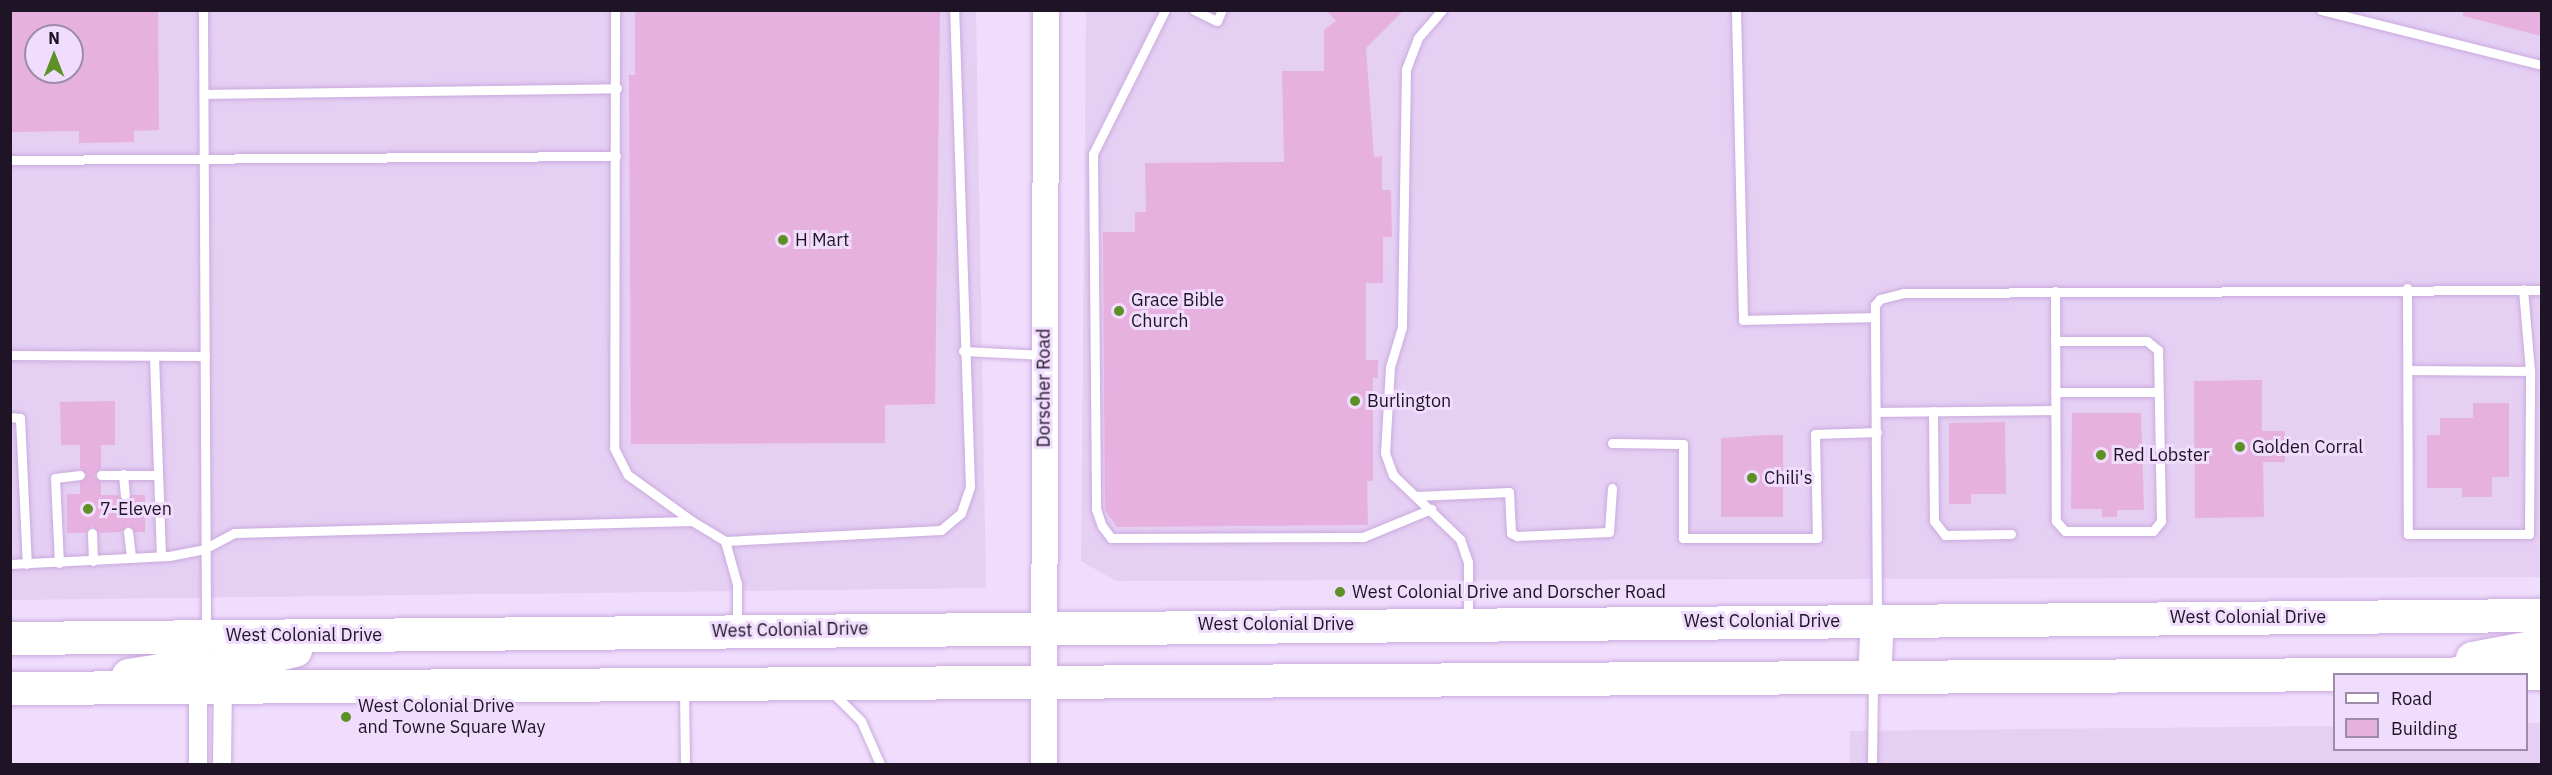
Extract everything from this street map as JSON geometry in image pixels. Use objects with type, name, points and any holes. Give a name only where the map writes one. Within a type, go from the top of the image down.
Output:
[{"type":"highway","name":"West Colonial Drive","points":[[10,638],[1043,626],[2541,615]]},
{"type":"highway","points":[[1874,676],[1877,620]]},
{"type":"highway","points":[[210,687],[222,667],[240,661],[367,635]]},
{"type":"highway","points":[[50,687],[160,670],[190,653],[206,636]]},
{"type":"highway","points":[[2397,672],[2541,645]]},
{"type":"highway","points":[[10,687],[2541,673]]},
{"type":"street","name":"Dorscher Road","points":[[1044,765],[1046,10]]},
{"type":"street","points":[[198,765],[210,687]]},
{"type":"street","points":[[210,687],[222,765]]},
{"type":"lane","points":[[204,10],[206,636]]},
{"type":"lane","points":[[615,10],[617,88],[614,448],[628,475],[692,521],[725,541],[940,530],[961,513],[970,487],[963,351],[954,10]]},
{"type":"lane","points":[[1165,10],[1093,154],[1096,509],[1102,526],[1111,538],[1363,537],[1431,509]]},
{"type":"lane","points":[[1194,10],[1216,21],[1222,10]]},
{"type":"lane","points":[[1442,10],[1418,38],[1406,69],[1402,327],[1390,367],[1385,420],[1385,453],[1393,475],[1460,539],[1468,562],[1468,623]]},
{"type":"lane","points":[[1737,10],[1743,320],[1875,317]]},
{"type":"lane","points":[[2320,10],[2541,65]]},
{"type":"lane","points":[[204,94],[617,88]]},
{"type":"lane","points":[[10,160],[616,156]]},
{"type":"lane","points":[[2408,288],[2408,534],[2529,534],[2530,371],[2523,289]]},
{"type":"lane","points":[[1877,620],[1875,317],[1880,299],[1904,293],[2408,288],[2541,290]]},
{"type":"lane","points":[[2055,291],[2055,340],[2055,410],[2056,521],[2065,531],[2152,531],[2161,521],[2157,350],[2147,340],[2055,340]]},
{"type":"lane","points":[[963,351],[1044,355]]},
{"type":"lane","points":[[10,355],[205,356]]},
{"type":"lane","points":[[154,356],[161,556]]},
{"type":"lane","points":[[2408,370],[2530,371]]},
{"type":"lane","points":[[2055,392],[2158,392]]},
{"type":"lane","points":[[2529,399],[2541,400]]},
{"type":"lane","points":[[1877,412],[2055,410]]},
{"type":"lane","points":[[1933,411],[1934,521],[1945,535],[2011,534]]},
{"type":"lane","points":[[10,417],[20,418],[27,564]]},
{"type":"lane","points":[[1612,443],[1683,444],[1683,538],[1817,538],[1815,434],[1877,432]]},
{"type":"lane","points":[[123,474],[125,495]]},
{"type":"lane","points":[[58,563],[55,478],[80,475]]},
{"type":"lane","points":[[101,475],[158,475]]},
{"type":"lane","points":[[1416,496],[1509,492],[1511,533],[1609,532],[1613,525],[1612,488]]},
{"type":"lane","points":[[10,564],[161,556],[204,549],[234,533],[692,521]]},
{"type":"lane","points":[[128,532],[131,558]]},
{"type":"lane","points":[[92,533],[93,561]]},
{"type":"lane","points":[[725,541],[737,584],[737,630]]},
{"type":"lane","points":[[1872,765],[1874,676]]},
{"type":"lane","points":[[822,684],[861,721],[880,765]]},
{"type":"lane","points":[[684,685],[685,765]]},
{"type":"shaded area","points":[[10,11],[976,11],[986,588],[11,600]]},
{"type":"shaded area","points":[[1086,11],[2541,11],[2541,577],[1116,581],[1081,561]]},
{"type":"shaded area","points":[[2528,723],[2541,723],[2542,764],[1850,764],[1850,731],[2333,726],[2333,751],[2528,751]]},
{"type":"building","points":[[10,10],[158,10],[159,130],[134,131],[134,142],[79,143],[79,131],[10,132]]},
{"type":"building","name":"H Mart","points":[[635,10],[940,10],[935,404],[885,405],[885,443],[631,444],[629,75],[635,75]]},
{"type":"building","points":[[1326,10],[1404,10],[1366,48],[1374,157],[1382,156],[1382,190],[1391,190],[1392,237],[1383,237],[1383,283],[1366,283],[1366,360],[1378,360],[1378,378],[1373,378],[1373,481],[1367,481],[1368,525],[1117,527],[1105,510],[1103,232],[1135,232],[1135,212],[1146,212],[1145,163],[1284,162],[1282,71],[1324,71],[1324,30],[1336,21]]},
{"type":"building","points":[[2463,10],[2541,10],[2541,36],[2463,16]]},
{"type":"building","name":"Golden Corral","points":[[2262,380],[2262,431],[2285,431],[2285,462],[2263,462],[2264,517],[2195,518],[2194,381]]},
{"type":"building","points":[[115,401],[115,445],[101,445],[101,468],[94,476],[101,482],[101,495],[118,495],[125,502],[132,495],[145,495],[145,532],[135,532],[128,525],[121,532],[99,533],[92,526],[85,533],[67,533],[67,494],[80,494],[80,482],[87,475],[80,468],[80,445],[61,445],[60,402]]},
{"type":"building","points":[[2473,403],[2509,403],[2509,477],[2492,477],[2492,497],[2462,497],[2462,488],[2427,488],[2427,435],[2440,435],[2440,418],[2473,418]]},
{"type":"building","points":[[2072,413],[2141,413],[2144,510],[2117,510],[2117,517],[2102,517],[2102,509],[2071,509]]},
{"type":"building","points":[[2005,422],[2006,494],[1971,494],[1971,504],[1949,504],[1949,423]]},
{"type":"building","name":"Chili's","points":[[1783,435],[1783,517],[1721,517],[1721,438]]},
{"type":"place","name":"H Mart","points":[[783,240]]},
{"type":"place","name":"Grace Bible Church","points":[[1119,311]]},
{"type":"place","name":"Burlington","points":[[1355,401]]},
{"type":"place","name":"Golden Corral","points":[[2240,447]]},
{"type":"place","name":"Red Lobster","points":[[2101,455]]},
{"type":"place","name":"Chili's","points":[[1752,478]]},
{"type":"place","name":"7-Eleven","points":[[88,509]]},
{"type":"place","name":"West Colonial Drive and Dorscher Road","points":[[1340,592]]},
{"type":"place","name":"West Colonial Drive and Towne Square Way","points":[[346,717]]}]
